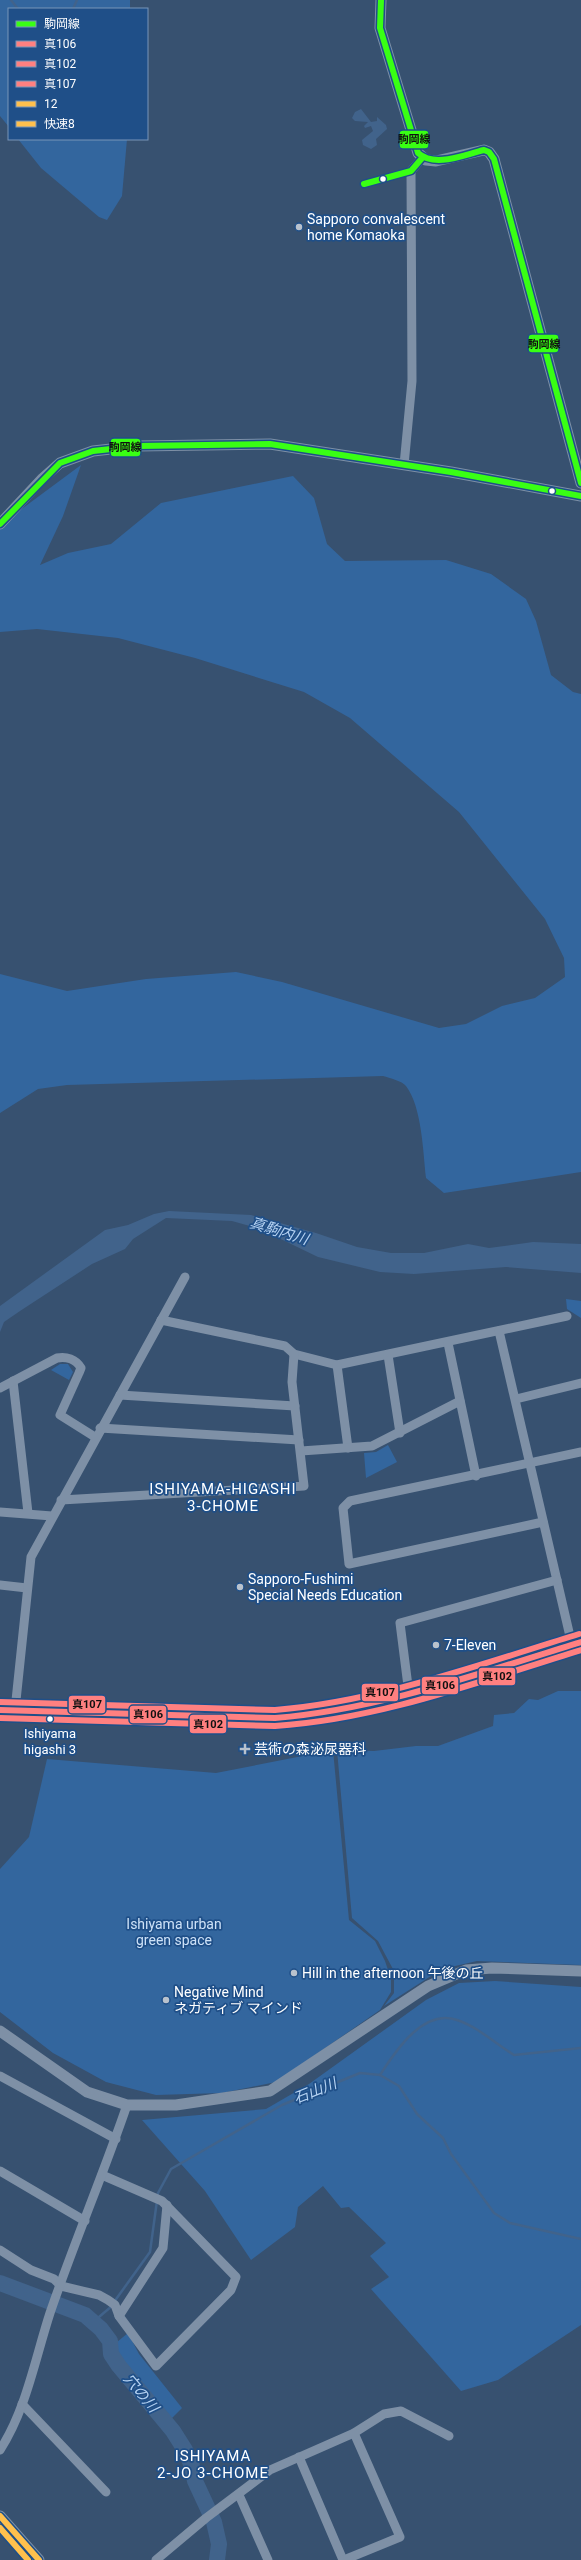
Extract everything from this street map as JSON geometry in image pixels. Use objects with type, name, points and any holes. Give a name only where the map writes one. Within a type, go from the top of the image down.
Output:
[{"type":"highway","points":[[0,1710],[275,1718],[307,1717],[362,1709],[577,1644]]},
{"type":"street","points":[[381,0],[380,28],[418,153],[426,160],[436,161],[484,150],[489,152],[494,159],[581,483]]},
{"type":"street","points":[[404,465],[412,381],[411,171],[422,157]]},
{"type":"street","points":[[0,524],[42,478],[60,464],[93,451],[138,446],[270,444],[404,465],[581,496]]},
{"type":"street","points":[[15,1710],[31,1557],[95,1437],[185,1277]]},
{"type":"street","points":[[161,1320],[285,1346],[294,1354],[337,1365],[448,1343],[567,1316]]},
{"type":"street","points":[[498,1332],[516,1399],[557,1580],[577,1644]]},
{"type":"street","points":[[448,1343],[476,1476]]},
{"type":"street","points":[[62,1500],[304,1486],[292,1382],[294,1354]]},
{"type":"street","points":[[388,1355],[400,1433]]},
{"type":"street","points":[[0,1388],[57,1358],[63,1357],[75,1361],[81,1368],[80,1373],[60,1415],[95,1437]]},
{"type":"street","points":[[337,1365],[348,1448]]},
{"type":"street","points":[[14,1381],[28,1513]]},
{"type":"street","points":[[516,1399],[581,1383]]},
{"type":"street","points":[[120,1395],[295,1406]]},
{"type":"street","points":[[301,1451],[372,1446],[460,1401]]},
{"type":"street","points":[[100,1428],[299,1440]]},
{"type":"street","points":[[543,1522],[349,1564],[343,1508],[350,1502],[476,1476],[581,1452]]},
{"type":"street","points":[[0,1512],[52,1516]]},
{"type":"street","points":[[409,1694],[400,1623],[557,1580]]},
{"type":"street","points":[[0,1585],[27,1588]]},
{"type":"street","points":[[0,2031],[87,2092],[128,2105],[176,2105],[270,2091],[428,1986],[466,1970],[492,1968],[581,1971]]},
{"type":"street","points":[[0,2076],[116,2139]]},
{"type":"street","points":[[0,2450],[10,2435],[22,2404],[51,2312],[128,2105]]},
{"type":"street","points":[[0,2171],[85,2221]]},
{"type":"street","points":[[60,2289],[99,2295],[112,2303],[119,2316],[156,2366],[231,2290],[234,2284],[236,2277],[164,2203],[102,2175]]},
{"type":"street","points":[[119,2316],[164,2248],[164,2203]]},
{"type":"street","points":[[0,2250],[31,2270],[54,2279],[60,2289]]},
{"type":"street","points":[[22,2404],[106,2492]]},
{"type":"street","points":[[156,2560],[206,2518],[239,2495],[270,2470],[354,2434],[384,2414],[401,2412],[449,2436]]},
{"type":"street","points":[[299,2457],[344,2560],[400,2538],[354,2434]]},
{"type":"street","points":[[239,2495],[268,2560]]},
{"type":"street","points":[[0,2516],[40,2560]]},
{"type":"green space","points":[[0,0],[130,0],[130,8],[8,8],[8,126],[0,116]]},
{"type":"green space","points":[[19,140],[127,140],[122,196],[107,220],[99,217],[41,168]]},
{"type":"green space","points":[[81,465],[63,516],[40,565],[68,553],[111,544],[161,503],[293,476],[314,498],[327,544],[345,561],[446,560],[491,574],[526,599],[536,621],[551,675],[573,692],[581,694],[581,1172],[444,1193],[426,1178],[419,1117],[411,1095],[404,1084],[383,1076],[67,1085],[38,1089],[0,1113],[0,974],[67,991],[146,979],[236,972],[282,982],[439,1028],[466,1024],[502,1006],[535,998],[565,977],[564,958],[545,919],[459,812],[350,718],[304,692],[195,658],[118,638],[37,629],[0,632],[0,525]]},
{"type":"green space","points":[[566,1299],[581,1301],[581,1318],[567,1309]]},
{"type":"green space","points":[[60,1364],[68,1364],[73,1372],[69,1380],[51,1370]]},
{"type":"green space","points":[[388,1445],[397,1462],[366,1478],[364,1453],[376,1452]]},
{"type":"green space","points":[[558,1691],[581,1691],[581,1965],[477,1961],[442,1969],[384,2006],[394,1993],[394,1971],[378,1941],[352,1918],[337,1750],[374,1751],[416,1746],[438,1746],[493,1726],[494,1715],[514,1713],[529,1699],[538,1700]]},
{"type":"green space","name":"Ishiyama urban green space","points":[[333,1750],[349,1920],[375,1941],[385,1961],[391,1979],[391,1992],[380,2010],[276,2082],[222,2093],[156,2095],[106,2082],[53,2053],[0,2012],[0,1869],[29,1837],[47,1759],[216,1773]]},
{"type":"green space","points":[[495,1981],[581,1987],[581,2325],[498,2380],[461,2391],[371,2289],[389,2277],[370,2256],[386,2243],[349,2207],[341,2208],[323,2186],[298,2207],[295,2227],[251,2260],[205,2191],[142,2120],[266,2109],[309,2084],[426,2000],[459,1983]]},
{"type":"green space","points":[[128,2333],[139,2354],[182,2408],[170,2420],[123,2367],[111,2347]]},
{"type":"water","points":[[361,109],[371,122],[377,121],[377,117],[386,125],[387,129],[376,139],[377,145],[371,149],[363,145],[362,140],[373,131],[371,126],[365,128],[364,126],[368,122],[355,121],[352,118],[355,112]]},
{"type":"water","name":"真駒内川","points":[[169,1211],[251,1215],[316,1233],[357,1247],[391,1253],[424,1253],[468,1244],[489,1248],[533,1242],[581,1244],[581,1273],[506,1267],[414,1274],[380,1272],[318,1257],[260,1229],[232,1221],[166,1218],[133,1239],[125,1249],[92,1264],[20,1311],[4,1322],[0,1332],[0,1306],[105,1230],[128,1225],[154,1214]]},
{"type":"waterway","points":[[11,0],[17,8]]},
{"type":"waterway","points":[[73,8],[77,0]]},
{"type":"waterway","points":[[380,2075],[411,2034],[433,2020],[445,2018],[465,2023],[514,2055],[581,2048]]},
{"type":"waterway","name":"石山川","points":[[114,2302],[150,2252],[158,2193],[171,2169],[282,2105],[360,2073],[380,2075],[399,2086],[417,2114],[443,2138],[451,2154],[494,2213],[510,2223],[581,2239]]},
{"type":"waterway","name":"穴の川","points":[[0,2283],[85,2315],[101,2329],[110,2341],[111,2354],[119,2366],[173,2431],[185,2450],[192,2466],[195,2481],[214,2522],[219,2544],[217,2560]]},
{"type":"waterway","name":"石山川","points":[[93,2322],[112,2306]]},
{"type":"transit line","name":"駒岡線","points":[[381,0],[380,28],[418,153],[433,160],[441,160],[484,150],[489,152],[494,159],[581,483]]},
{"type":"transit line","name":"駒岡線","points":[[364,184],[411,171],[423,157]]},
{"type":"transit line","name":"駒岡線","points":[[0,524],[60,463],[93,451],[138,446],[270,444],[451,472],[581,496]]},
{"type":"transit line","name":"真107","points":[[0,1702],[275,1710],[353,1699],[391,1690],[466,1669],[579,1634]]},
{"type":"transit line","name":"真106","points":[[0,1710],[275,1718],[353,1707],[392,1698],[468,1677],[581,1642]]},
{"type":"transit line","name":"真102","points":[[0,1718],[275,1726],[314,1722],[353,1716],[430,1697],[581,1650]]},
{"type":"transit line","name":"12","points":[[0,2516],[39,2560]]},
{"type":"transit line","name":"快速8","points":[[0,2528],[28,2560]]},
{"type":"place","name":"Sapporo convalescent home Komaoka","points":[[299,227]]},
{"type":"place","name":"Sapporo-Fushimi Special Needs Education","points":[[240,1587]]},
{"type":"place","name":"7-Eleven","points":[[436,1645]]},
{"type":"place","name":"Ishiyama higashi 3","points":[[50,1719]]},
{"type":"place","name":"芸術の森泌尿器科","points":[[245,1749]]},
{"type":"place","name":"Hill in the afternoon 午後の丘","points":[[294,1973]]},
{"type":"place","name":"Negative Mind ネガティブ マインド","points":[[166,2000]]},
{"type":"district","name":"ISHIYAMA-HIGASHI 3-CHOME","points":[[223,1498]]},
{"type":"district","name":"ISHIYAMA 2-JO 3-CHOME","points":[[213,2464]]}]
